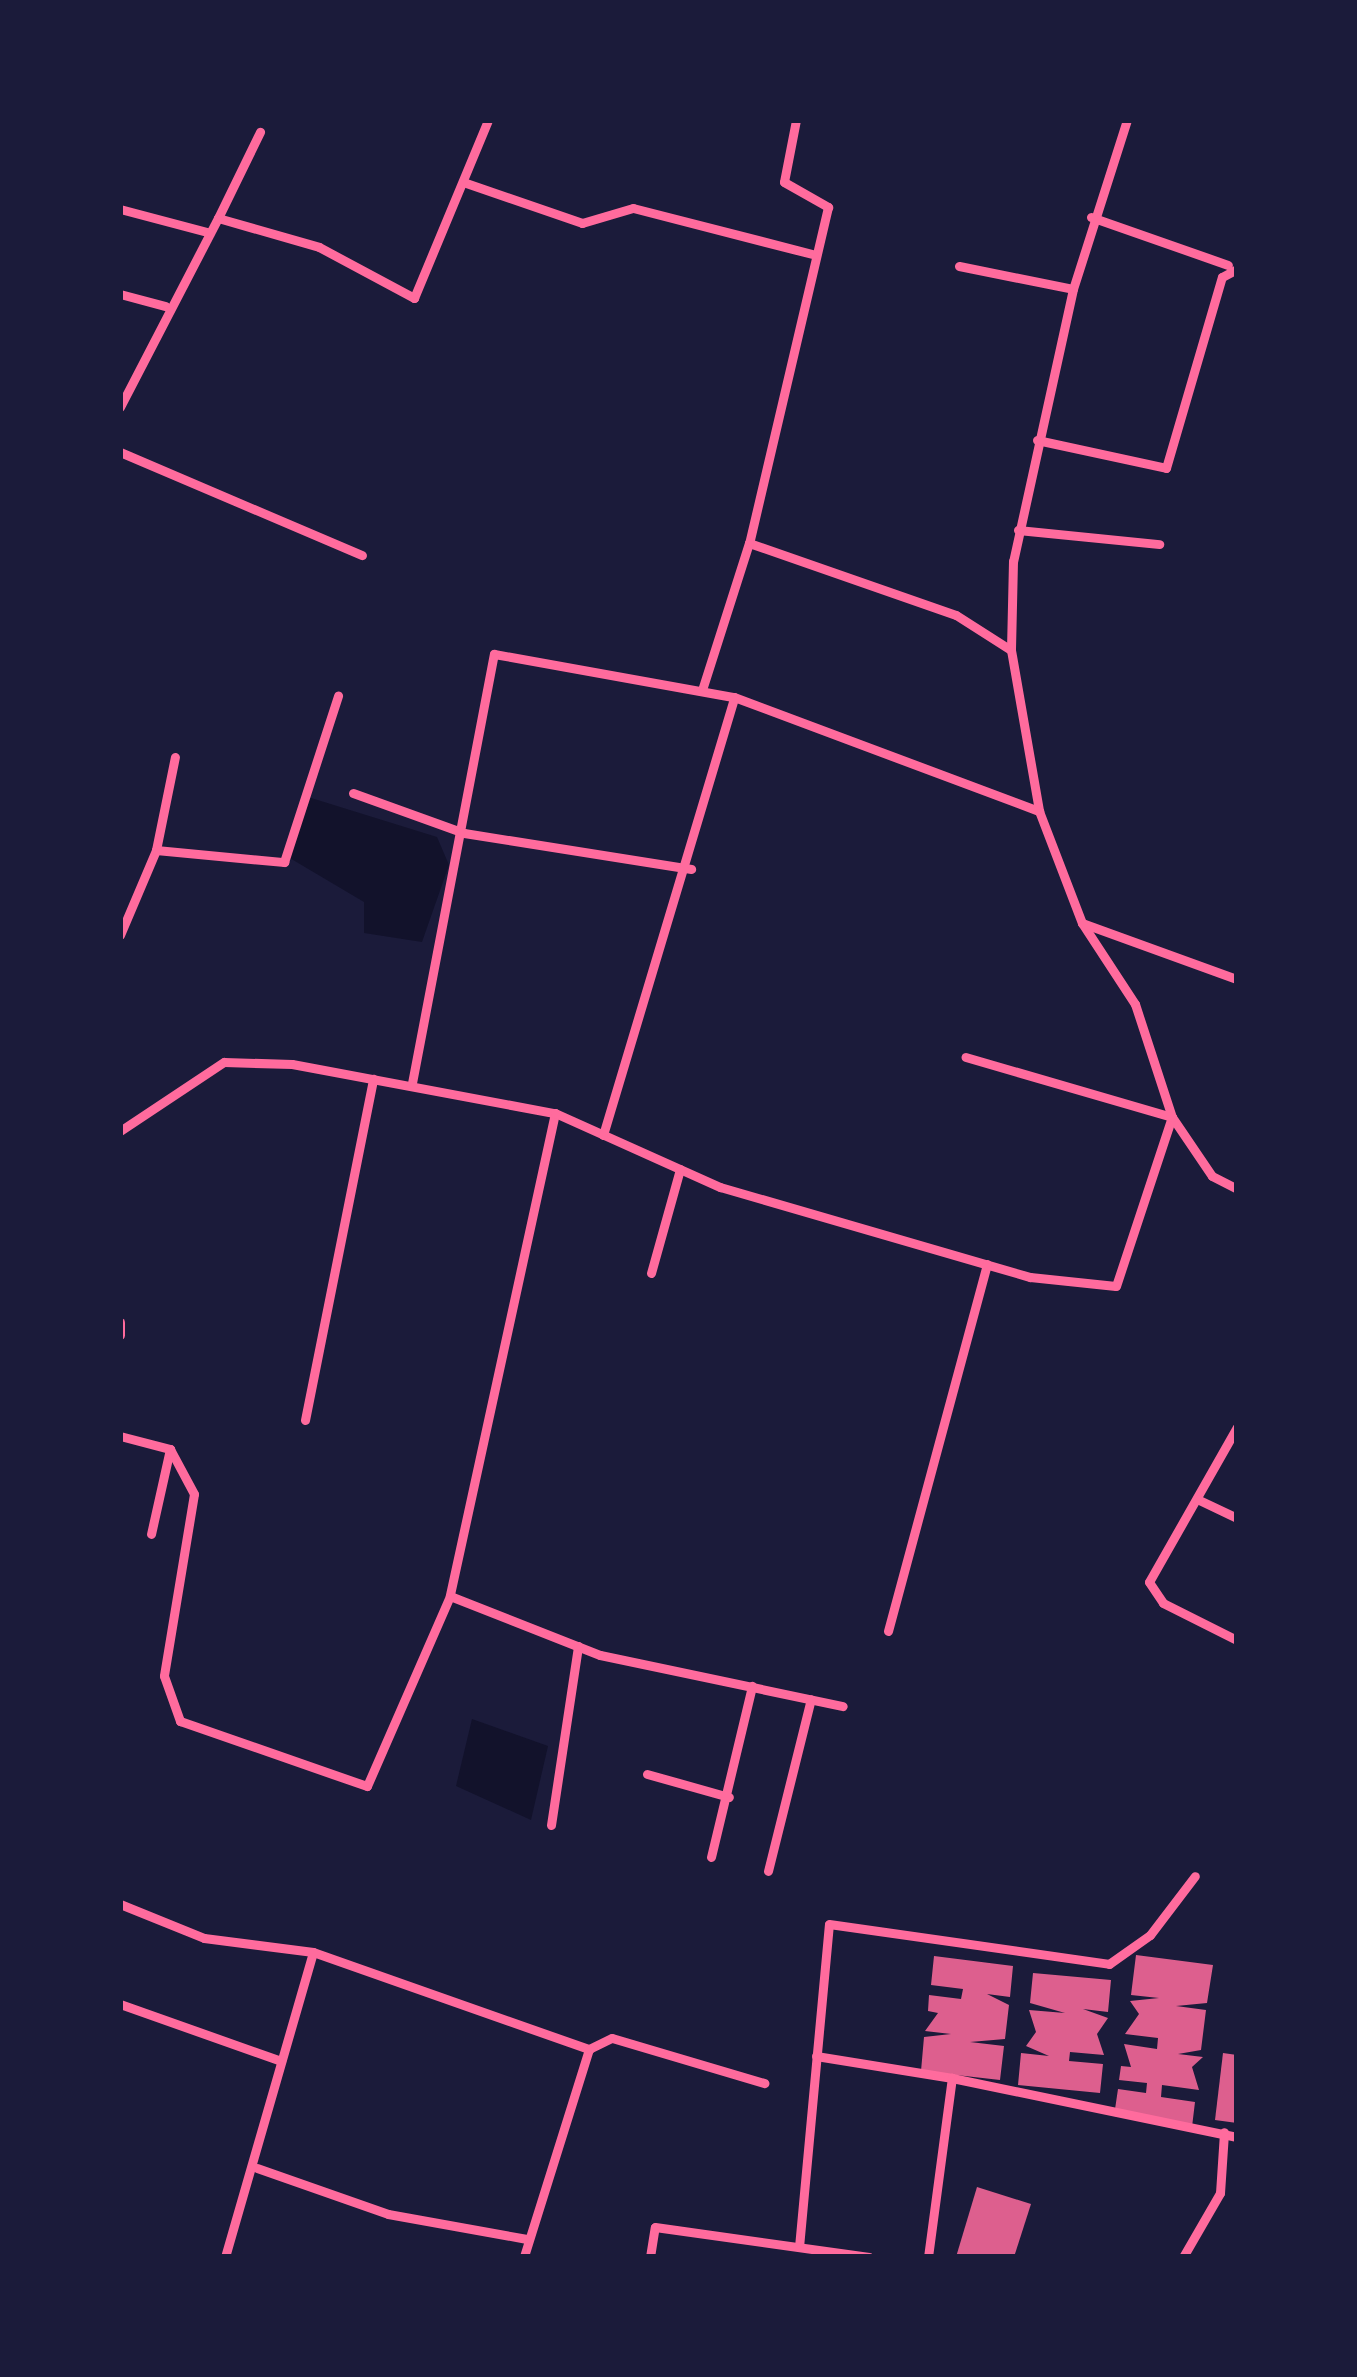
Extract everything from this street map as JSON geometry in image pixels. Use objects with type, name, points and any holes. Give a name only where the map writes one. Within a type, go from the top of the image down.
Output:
[{"type":"street","points":[[218,218],[319,247],[414,298],[466,183],[488,120]]},
{"type":"street","points":[[702,690],[749,543],[826,199],[784,182],[796,120]]},
{"type":"street","points":[[1127,120],[1091,217],[1037,440],[1018,530],[1011,650],[1039,811],[1082,923],[1135,1004],[1172,1117],[1212,1176],[1237,1190]]},
{"type":"street","points":[[120,407],[165,306],[218,218],[260,132]]},
{"type":"street","points":[[466,183],[582,223],[632,208],[816,255]]},
{"type":"street","points":[[120,208],[207,232]]},
{"type":"street","points":[[1037,440],[1166,468],[1232,267],[1091,217]]},
{"type":"street","points":[[958,266],[1073,289]]},
{"type":"street","points":[[120,294],[165,306]]},
{"type":"street","points":[[120,452],[362,555]]},
{"type":"street","points":[[1018,530],[1159,544]]},
{"type":"street","points":[[749,543],[956,615],[1011,650]]},
{"type":"street","points":[[412,1083],[464,832],[494,654],[734,697],[1039,811]]},
{"type":"street","points":[[156,850],[284,862],[338,696]]},
{"type":"street","points":[[603,1135],[691,869],[734,697]]},
{"type":"street","points":[[120,935],[156,850],[175,757]]},
{"type":"street","points":[[353,793],[464,832],[691,869]]},
{"type":"street","points":[[1082,923],[1237,979]]},
{"type":"street","points":[[965,1057],[1172,1117]]},
{"type":"street","points":[[120,1130],[224,1062],[412,1083],[555,1113],[680,1169],[987,1264],[1116,1286],[1172,1117]]},
{"type":"street","points":[[305,1420],[373,1079]]},
{"type":"street","points":[[120,1436],[170,1449],[194,1494],[164,1676],[180,1721],[367,1786],[450,1596],[555,1113]]},
{"type":"street","points":[[651,1273],[680,1169]]},
{"type":"street","points":[[888,1631],[987,1264]]},
{"type":"street","points":[[120,1322],[120,1335]]},
{"type":"street","points":[[1237,1427],[1149,1582],[1163,1603],[1237,1640]]},
{"type":"street","points":[[151,1534],[170,1449]]},
{"type":"street","points":[[1197,1499],[1237,1518]]},
{"type":"street","points":[[450,1596],[578,1646],[843,1706]]},
{"type":"street","points":[[551,1825],[578,1646]]},
{"type":"street","points":[[711,1857],[752,1686]]},
{"type":"street","points":[[767,1871],[811,1699]]},
{"type":"street","points":[[647,1774],[729,1797]]},
{"type":"street","points":[[799,2247],[829,1924],[1109,1964],[1150,1935],[1196,1876]]},
{"type":"street","points":[[120,1904],[204,1938],[313,1952],[589,2049],[612,2038],[764,2083]]},
{"type":"street","points":[[225,2257],[257,2168],[281,2061],[313,1952]]},
{"type":"street","points":[[120,2004],[281,2061]]},
{"type":"street","points":[[524,2257],[589,2049]]},
{"type":"street","points":[[816,2056],[952,2078],[1237,2137]]},
{"type":"street","points":[[928,2257],[952,2078]]},
{"type":"street","points":[[1183,2257],[1220,2194],[1223,2134]]},
{"type":"street","points":[[257,2168],[388,2214],[526,2239]]},
{"type":"street","points":[[650,2257],[655,2227],[869,2257]]},
{"type":"shaded area","points":[[308,797],[437,837],[449,865],[422,942],[364,933],[364,902],[288,857]]},
{"type":"shaded area","points":[[472,1719],[548,1746],[531,1820],[456,1786]]},
{"type":"building","points":[[1136,1955],[1213,1965],[1207,2003],[1176,2006],[1206,2010],[1201,2050],[1178,2054],[1203,2057],[1192,2067],[1199,2090],[1162,2085],[1161,2097],[1195,2102],[1192,2127],[1114,2116],[1118,2089],[1146,2093],[1147,2083],[1119,2080],[1121,2066],[1131,2067],[1124,2044],[1157,2049],[1158,2038],[1125,2034],[1139,2014],[1130,2001],[1159,1998],[1131,1995]]},
{"type":"building","points":[[934,1956],[1013,1966],[1010,1997],[987,1994],[1009,2005],[1005,2039],[970,2042],[1004,2046],[1000,2080],[921,2071],[924,2037],[951,2034],[925,2031],[938,2013],[928,2011],[929,1995],[961,1999],[963,1989],[931,1985]]},
{"type":"building","points":[[1033,1973],[1111,1980],[1108,2012],[1083,2009],[1108,2018],[1097,2034],[1104,2055],[1070,2052],[1069,2061],[1103,2064],[1100,2093],[1018,2085],[1021,2053],[1049,2056],[1026,2046],[1036,2032],[1029,2010],[1065,2013],[1030,2003]]},
{"type":"building","points":[[1223,2053],[1237,2055],[1237,2123],[1215,2120]]},
{"type":"building","points":[[977,2187],[1031,2204],[1014,2257],[956,2257]]}]
